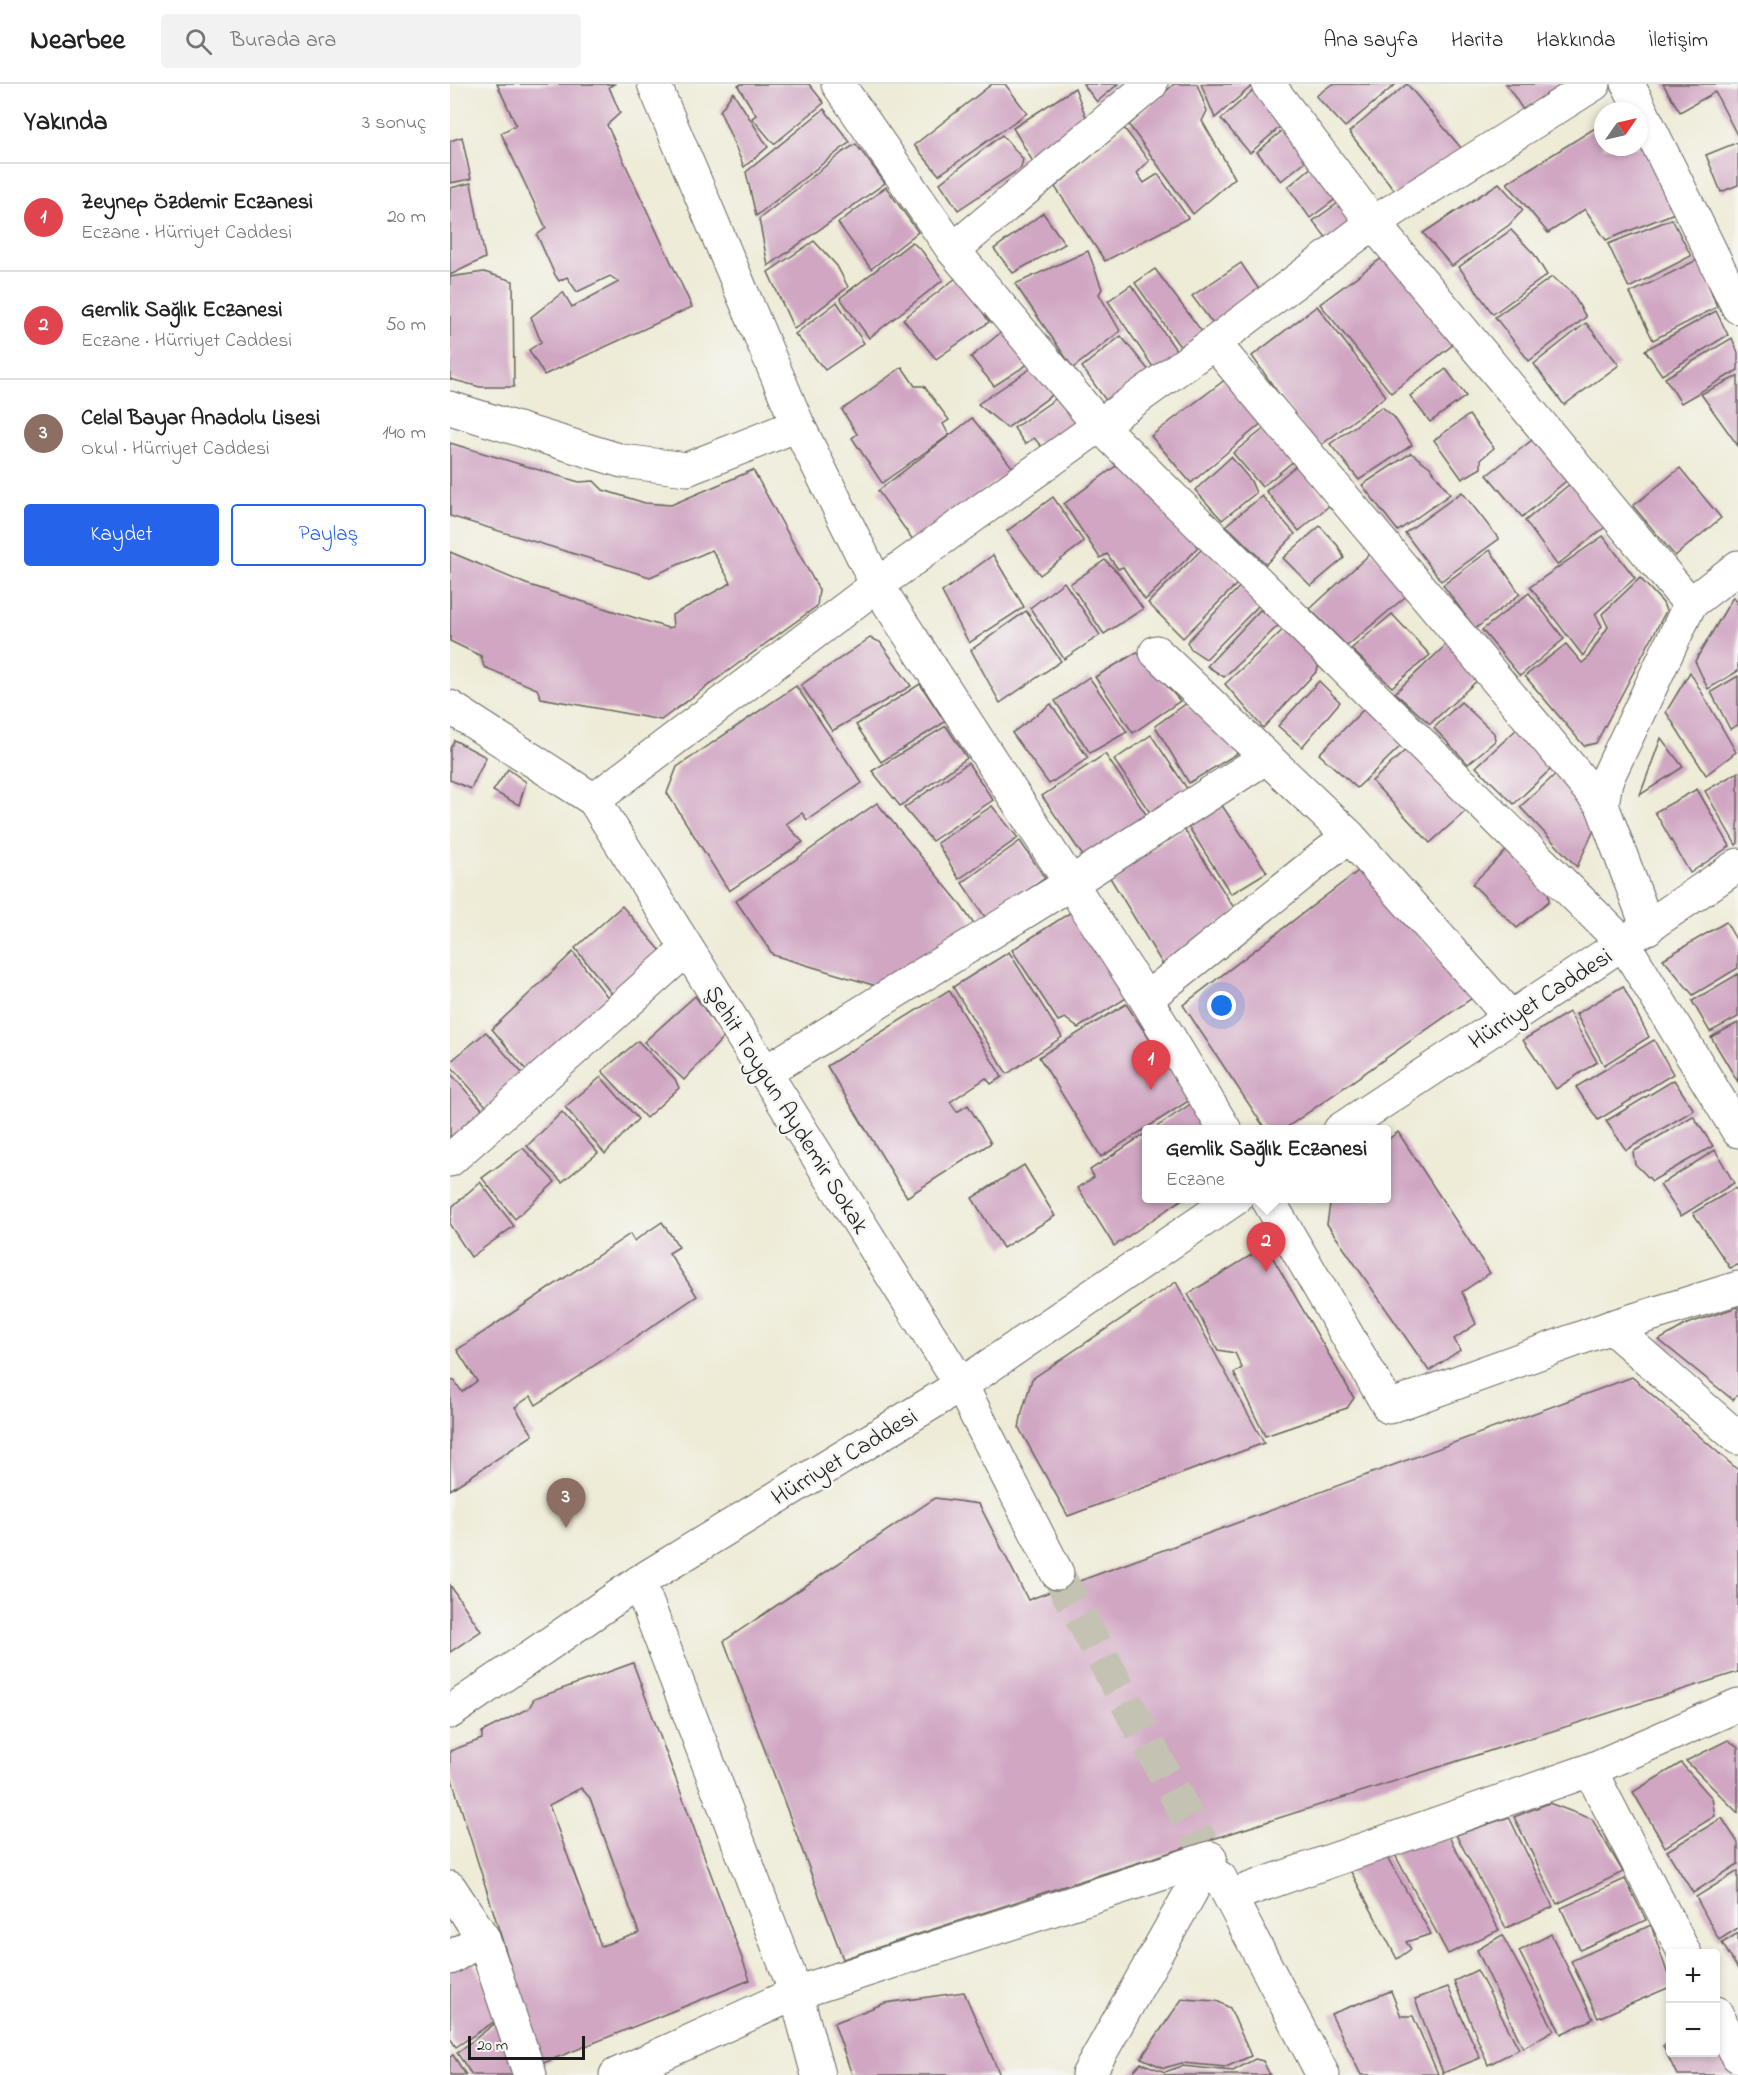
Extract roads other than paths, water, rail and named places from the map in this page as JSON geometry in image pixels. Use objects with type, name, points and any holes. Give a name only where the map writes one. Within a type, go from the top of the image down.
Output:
[{"type":"street","points":[[838,84],[953,250],[1098,425],[1636,936]]},
{"type":"street","points":[[953,250],[1151,84]]},
{"type":"street","points":[[1268,84],[1373,223],[1690,604]]},
{"type":"street","points":[[594,800],[877,585],[1214,343],[1373,223],[1594,84]]},
{"type":"street","points":[[1628,84],[1738,307]]},
{"type":"street","points":[[665,89],[798,425],[877,585],[1146,999],[1222,1125]]},
{"type":"street","points":[[1214,343],[1602,805]]},
{"type":"street","points":[[450,408],[622,461],[687,469],[798,425]]},
{"type":"street","points":[[1738,567],[1690,604],[1606,781],[1602,805],[1636,936],[1738,1131]]},
{"type":"street","points":[[1156,652],[1349,836],[1510,1017]]},
{"type":"street","name":"Şehit Toygun Aydemir Sokak","points":[[450,707],[594,800],[961,1385],[1057,1572]]},
{"type":"street","points":[[764,1073],[1071,884],[1265,758]]},
{"type":"street","points":[[1146,999],[1349,836]]},
{"type":"street","name":"Hürriyet Caddesi","points":[[1348,1125],[1636,936],[1738,865]]},
{"type":"street","points":[[450,1160],[687,949]]},
{"type":"street","name":"Hürriyet Caddesi","points":[[450,1712],[639,1582],[961,1385],[1229,1203]]},
{"type":"street","points":[[1270,1203],[1389,1407],[1611,1327],[1738,1288]]},
{"type":"street","points":[[1611,1327],[1738,1438]]},
{"type":"street","points":[[639,1582],[795,1993],[818,2075]]},
{"type":"street","points":[[1230,1896],[1590,1770],[1731,1715]]},
{"type":"street","points":[[1590,1770],[1683,1949]]},
{"type":"street","points":[[616,2075],[795,1993],[1206,1851]]},
{"type":"street","points":[[1206,1851],[1323,2075]]},
{"type":"street","points":[[1088,2075],[1206,1851]]},
{"type":"street","points":[[450,1888],[483,1938],[530,2075]]},
{"type":"street","points":[[450,1958],[483,1938]]},
{"type":"street","points":[[1720,2021],[1738,2056]]},
{"type":"tunnel","points":[[1057,1573],[1202,1844]]},
{"type":"place","name":"Zeynep Özdemir Eczanesi","points":[[1151,1090]]},
{"type":"place","name":"Gemlik Sağlık Eczanesi","points":[[1266,1272]]},
{"type":"place","name":"Celal Bayar Anadolu Lisesi","points":[[566,1528]]}]
